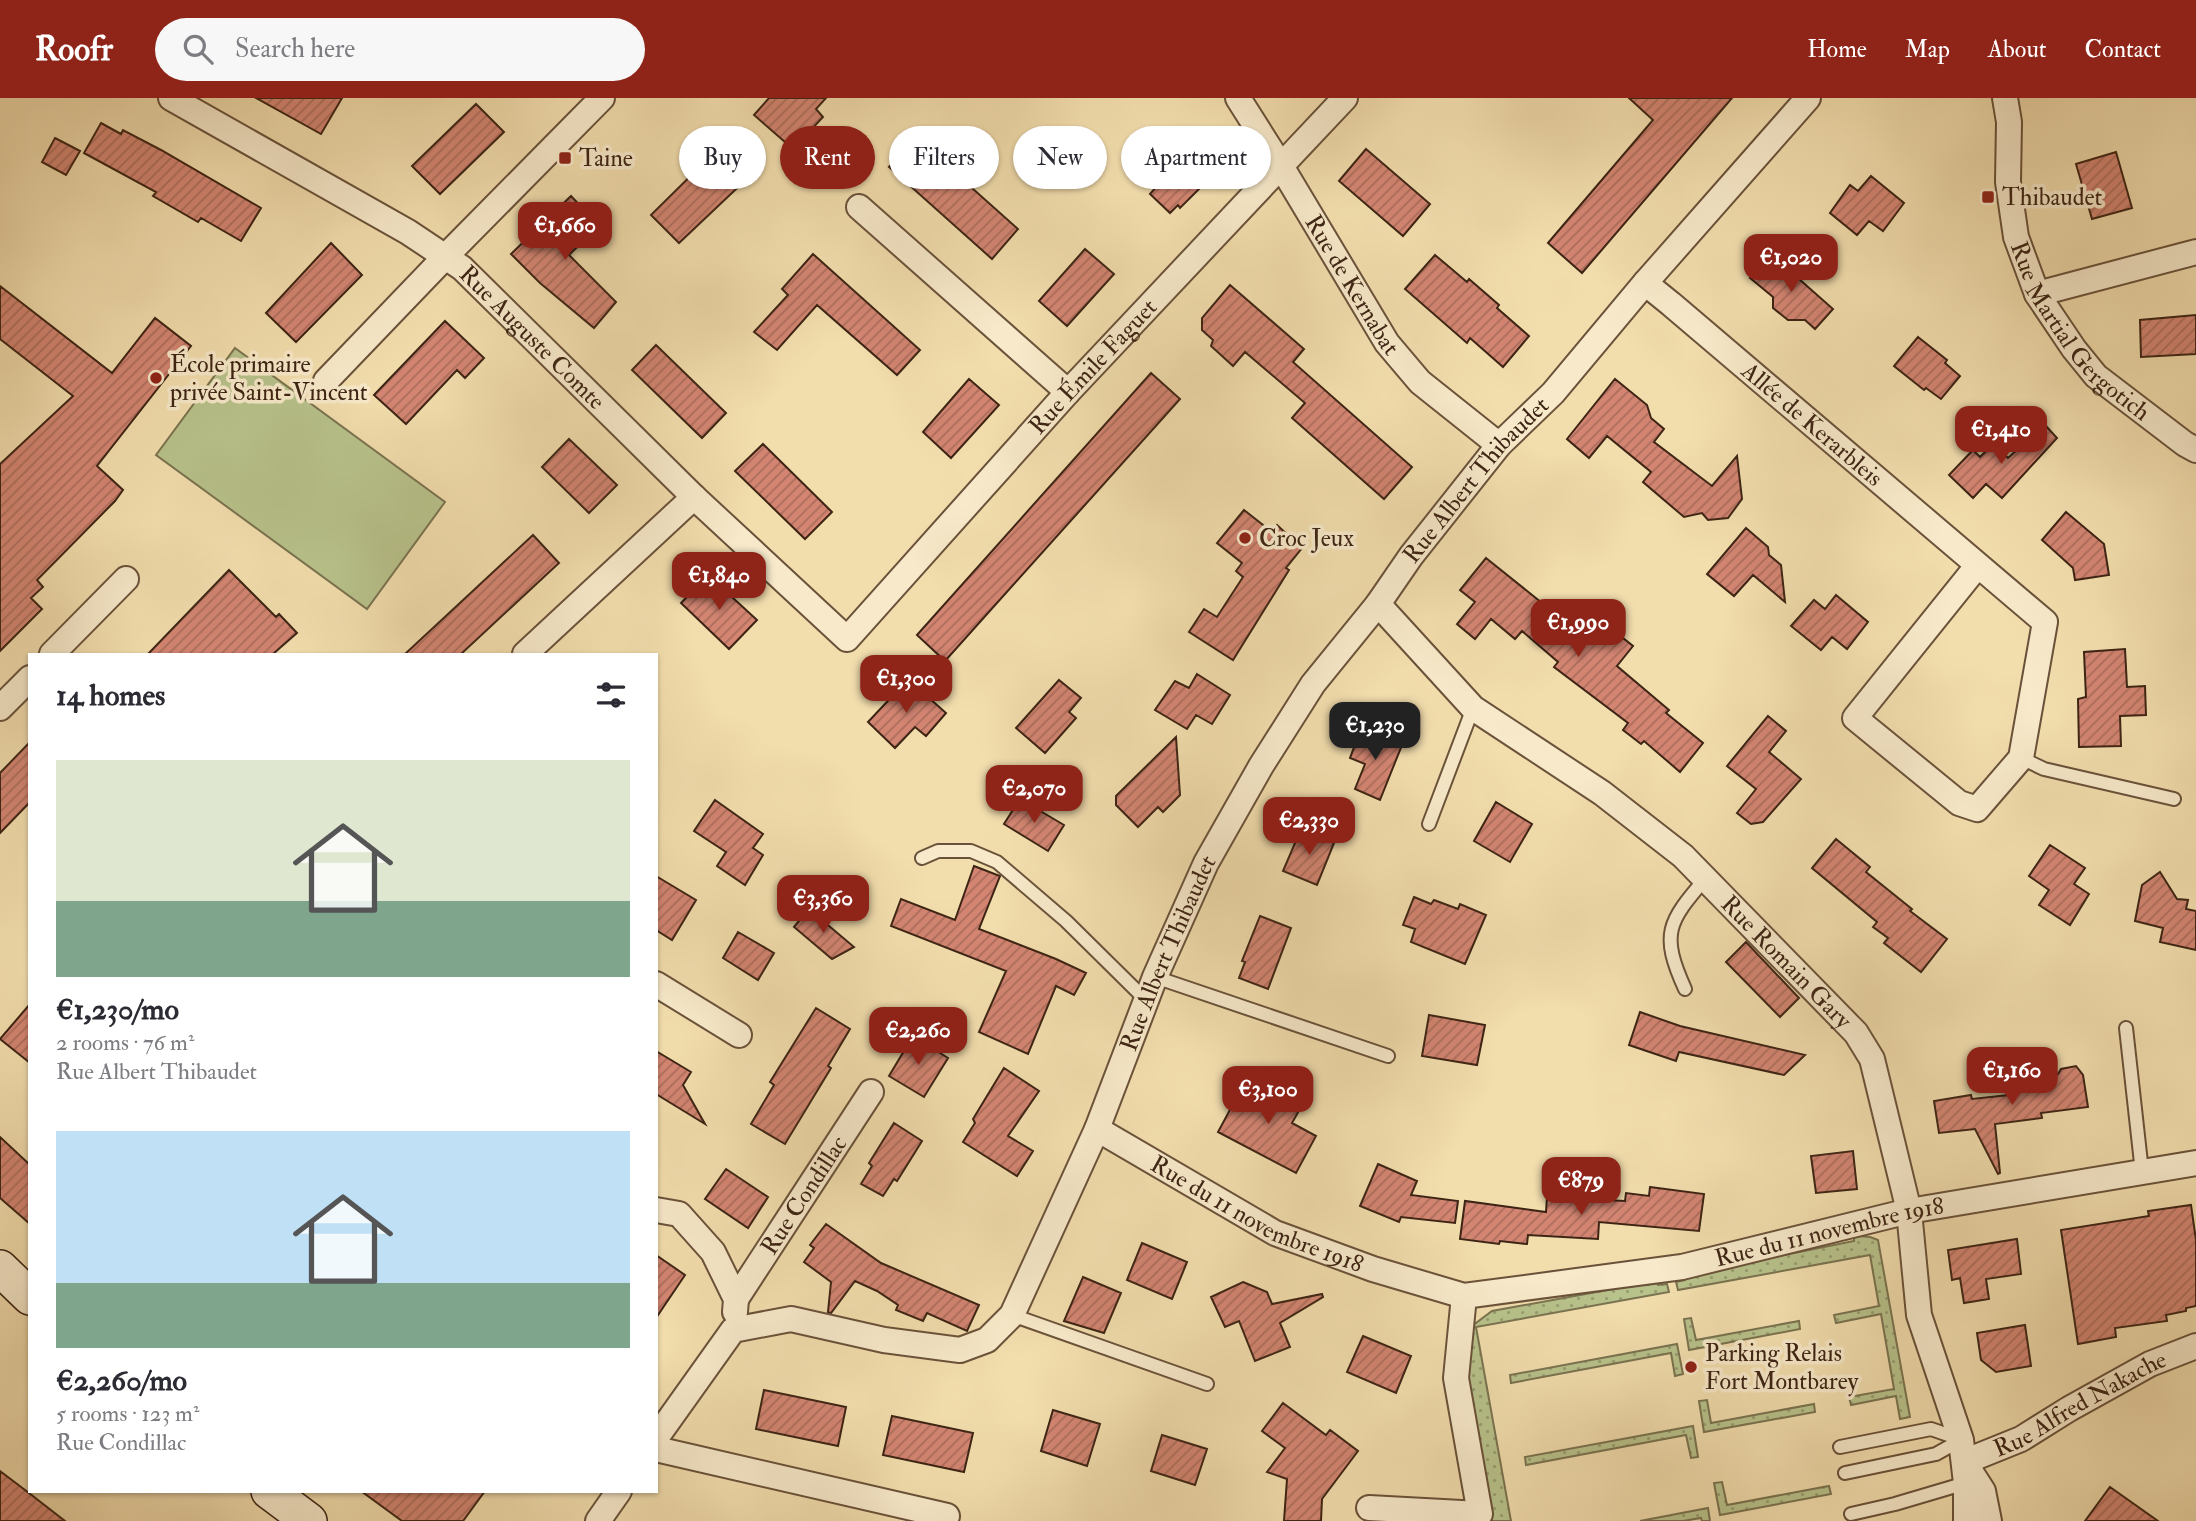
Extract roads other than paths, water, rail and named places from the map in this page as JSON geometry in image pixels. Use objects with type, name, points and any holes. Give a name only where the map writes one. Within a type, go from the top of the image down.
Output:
[{"type":"main road","points":[[0,1268],[28,1295]]},
{"type":"main road","points":[[272,1493],[309,1521]]},
{"type":"street","points":[[326,382],[602,98]]},
{"type":"street","name":"Rue de Kernabat","points":[[1238,98],[1387,342],[1420,382],[1499,445]]},
{"type":"street","name":"Rue Émile Faguet","points":[[847,639],[1068,391],[1345,98]]},
{"type":"street","name":"Rue Albert Thibaudet","points":[[733,1330],[791,1319],[884,1340],[960,1350],[987,1340],[1012,1315],[1097,1129],[1151,989],[1206,863],[1261,766],[1313,684],[1378,604],[1411,556],[1499,445],[1553,393],[1645,283],[1808,98]]},
{"type":"street","name":"Rue Martial Gergotich","points":[[2005,98],[2009,122],[2008,182],[2016,237],[2037,294],[2096,376],[2196,450]]},
{"type":"street","name":"Rue Auguste Comte","points":[[179,100],[446,256],[694,497],[847,639]]},
{"type":"street","points":[[859,207],[1068,391]]},
{"type":"street","points":[[2037,294],[2196,252]]},
{"type":"street","name":"Allée de Kerarbleis","points":[[1645,283],[2045,622],[2021,758]]},
{"type":"street","points":[[526,653],[694,497]]},
{"type":"street","points":[[1978,565],[1855,718],[1959,803],[1977,809],[2021,758]]},
{"type":"street","points":[[53,653],[126,579]]},
{"type":"street","name":"Rue Romain Gary","points":[[1378,604],[1473,708],[1602,793],[1683,856],[1856,1033],[1872,1059],[1909,1211],[1919,1315],[1964,1462]]},
{"type":"street","points":[[0,708],[28,680]]},
{"type":"street","points":[[658,986],[739,1035]]},
{"type":"street","name":"Rue Condillac","points":[[736,1298],[871,1092]]},
{"type":"street","name":"Rue du 11 novembre 1918","points":[[1097,1129],[1275,1233],[1373,1269],[1464,1296],[1682,1268],[1909,1211],[2196,1163]]},
{"type":"street","points":[[658,1210],[679,1214],[713,1252],[736,1298],[733,1330],[658,1435]]},
{"type":"street","points":[[1369,1508],[1480,1514],[1456,1378],[1464,1296]]},
{"type":"street","name":"Rue Alfred Nakache","points":[[1989,1521],[1983,1491],[1964,1462],[2021,1439],[2150,1364],[2196,1346]]},
{"type":"street","points":[[658,1449],[947,1516]]},
{"type":"street","points":[[1964,1462],[1966,1521]]},
{"type":"street","points":[[598,1521],[619,1493]]},
{"type":"lane","points":[[1429,824],[1473,708]]},
{"type":"lane","points":[[2021,758],[2044,769],[2174,799]]},
{"type":"lane","points":[[922,858],[938,851],[971,851],[996,862],[1151,989],[1388,1056]]},
{"type":"lane","points":[[1685,989],[1677,971],[1670,939],[1674,919],[1705,879]]},
{"type":"lane","points":[[2126,1028],[2142,1172]]},
{"type":"lane","points":[[1012,1315],[1206,1384]]},
{"type":"lane","points":[[1840,1447],[1931,1429],[1964,1462]]},
{"type":"lane","points":[[1845,1473],[1936,1454],[1964,1462]]},
{"type":"lane","points":[[1851,1514],[1895,1504],[1964,1462]]},
{"type":"place","name":"Taine","points":[[565,158]]},
{"type":"place","name":"Thibaudet","points":[[1988,197]]},
{"type":"place","name":"École primaire privée Saint-Vincent","points":[[156,378]]},
{"type":"place","name":"Croc Jeux","points":[[1245,538]]},
{"type":"place","name":"Parking Relais Fort Montbarey","points":[[1691,1367]]}]
